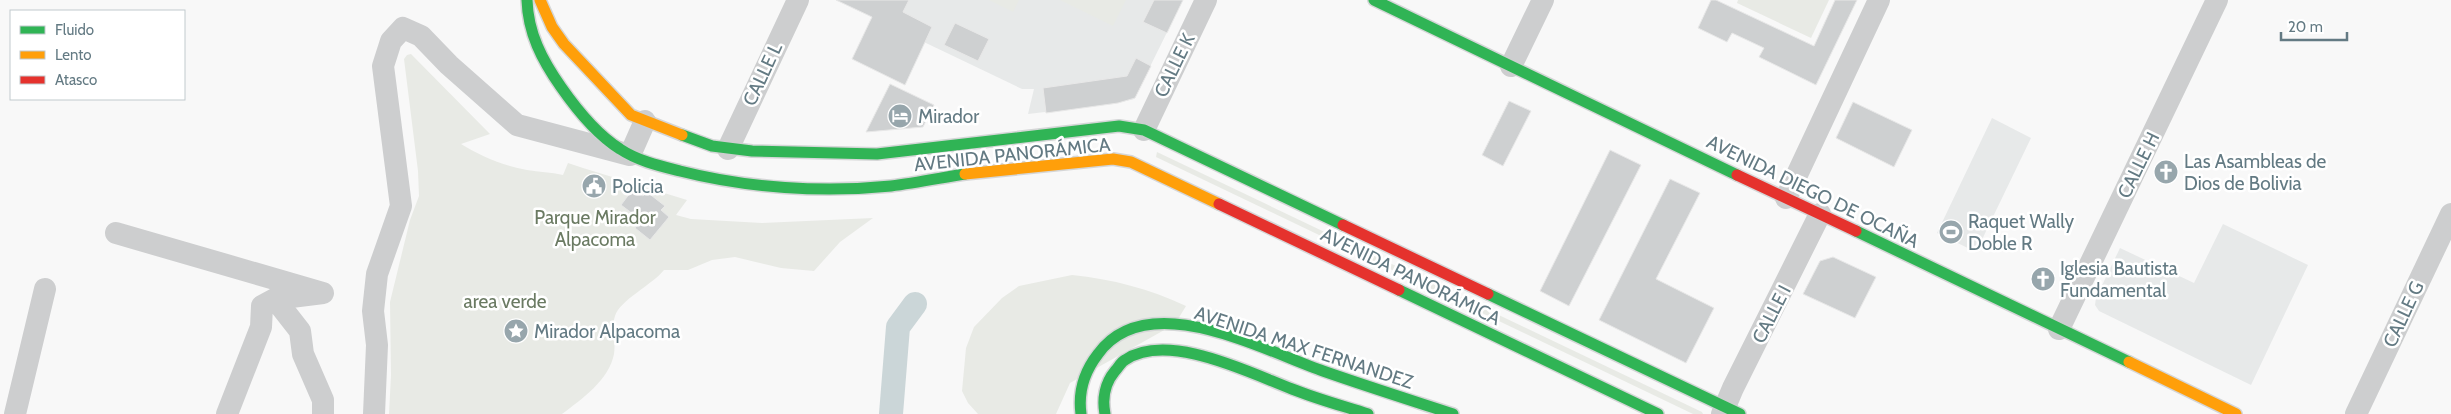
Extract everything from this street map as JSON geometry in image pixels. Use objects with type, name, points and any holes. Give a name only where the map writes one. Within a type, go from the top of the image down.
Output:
[{"type":"main road","name":"AVENIDA PANORÁMICA","points":[[527,0],[526,13],[533,36],[544,60],[569,99],[594,127],[630,155],[673,169],[718,179],[754,184],[877,187],[981,171],[1132,158],[1658,414]]},
{"type":"main road","name":"AVENIDA PANORÁMICA","points":[[540,0],[552,27],[582,66],[630,115],[712,146],[726,157],[877,154],[1119,126],[1142,134],[1729,411]]},
{"type":"main road","name":"AVENIDA DIEGO DE OCAÑA","points":[[1374,0],[2236,414]]},
{"type":"main road","points":[[718,179],[726,157]]},
{"type":"main road","name":"AVENIDA MAX FERNANDEZ","points":[[1081,414],[1081,392],[1086,371],[1101,347],[1127,328],[1142,325],[1175,324],[1194,326],[1229,337],[1360,385],[1453,414]]},
{"type":"main road","points":[[1105,414],[1104,396],[1114,370],[1123,361],[1138,353],[1154,350],[1186,352],[1223,362],[1320,399],[1368,414]]},
{"type":"street","name":"CALLE L","points":[[726,157],[798,0]]},
{"type":"street","name":"CALLE K","points":[[1142,134],[1206,0]]},
{"type":"street","points":[[1511,66],[1543,0]]},
{"type":"street","points":[[1786,198],[1879,0]]},
{"type":"street","name":"CALLE H","points":[[2059,329],[2217,0]]},
{"type":"street","points":[[374,414],[377,345],[373,311],[377,274],[401,206],[383,66],[391,41],[403,28],[421,36],[449,65],[517,125],[630,155],[645,121]]},
{"type":"street","name":"CALLE I","points":[[1729,411],[1820,214]]},
{"type":"street","name":"CALLE G","points":[[2356,414],[2451,214]]},
{"type":"street","points":[[116,233],[323,293],[275,299],[262,306],[261,327],[227,414]]},
{"type":"street","points":[[15,414],[45,289]]},
{"type":"street","points":[[275,299],[300,331],[303,354],[323,400],[323,414]]},
{"type":"shaded area","points":[[836,0],[1183,0],[1134,99],[1113,104],[1028,114],[1034,89],[1022,89]]},
{"type":"shaded area","points":[[1992,118],[2031,138],[1976,252],[1937,233]]},
{"type":"shaded area","points":[[2223,224],[2308,265],[2251,385],[2099,311],[2095,305],[2096,298],[2120,248],[2194,283]]},
{"type":"green space","points":[[989,0],[1019,0],[1013,12]]},
{"type":"green space","points":[[1060,0],[1126,0],[1113,26]]},
{"type":"green space","points":[[1738,0],[1829,0],[1811,38],[1737,3]]},
{"type":"green space","name":"area verde","points":[[411,54],[490,134],[461,144],[476,153],[501,163],[527,170],[563,175],[568,163],[687,200],[676,215],[691,219],[762,223],[873,218],[840,242],[814,271],[781,268],[735,257],[712,260],[688,270],[664,270],[618,310],[613,325],[614,354],[607,372],[594,388],[562,414],[389,414],[391,375],[390,302],[410,220],[419,196],[418,171],[404,59],[407,55]]},
{"type":"green space","points":[[1157,152],[1703,414],[1693,414],[1156,157]]},
{"type":"green space","points":[[1072,275],[1102,279],[1130,286],[1186,306],[1175,324],[1070,383],[1056,414],[978,414],[968,403],[962,391],[966,348],[974,327],[1002,298],[1019,286]]},
{"type":"building","points":[[836,0],[909,0],[903,12],[932,27],[905,85],[852,59],[872,17]]},
{"type":"building","points":[[1154,0],[1183,0],[1167,33],[1143,22]]},
{"type":"building","points":[[1711,0],[1716,0],[1814,46],[1835,0],[1857,0],[1816,85],[1759,57],[1764,48],[1732,33],[1727,42],[1698,28]]},
{"type":"building","points":[[955,23],[989,39],[978,61],[944,45]]},
{"type":"building","points":[[1136,58],[1151,66],[1135,98],[1118,103],[1046,113],[1043,88],[1127,76]]},
{"type":"building","points":[[890,84],[934,105],[923,127],[866,132]]},
{"type":"building","points":[[1509,101],[1531,111],[1503,166],[1482,155]]},
{"type":"building","points":[[1853,102],[1912,130],[1894,167],[1836,138]]},
{"type":"building","points":[[1610,150],[1641,165],[1569,306],[1540,291]]},
{"type":"building","points":[[1670,179],[1700,193],[1656,279],[1714,308],[1686,363],[1599,320]]},
{"type":"building","points":[[633,189],[643,196],[647,192],[665,206],[661,210],[669,217],[650,240],[635,228],[641,220],[621,205]]},
{"type":"building","points":[[1833,257],[1876,277],[1855,318],[1803,294],[1820,261]]},
{"type":"waterway","points":[[891,414],[898,327],[915,304]]},
{"type":"traffic: fast","points":[[527,0],[530,24],[537,46],[567,96],[580,113],[611,143],[642,160],[705,177],[785,188],[838,189],[891,186],[965,174]]},
{"type":"traffic: fast","points":[[1374,0],[1737,175]]},
{"type":"traffic: fast","points":[[682,135],[712,146],[752,151],[877,154],[1119,126],[1144,130],[1343,225]]},
{"type":"traffic: fast","points":[[1856,231],[2129,362]]},
{"type":"traffic: fast","points":[[1399,290],[1658,414]]},
{"type":"traffic: fast","points":[[1488,294],[1740,414]]},
{"type":"traffic: fast","points":[[1081,414],[1080,398],[1083,382],[1098,354],[1119,334],[1145,325],[1175,324],[1206,329],[1238,338],[1323,371],[1453,414]]},
{"type":"traffic: fast","points":[[1105,414],[1104,397],[1107,386],[1121,364],[1125,360],[1143,352],[1163,350],[1186,352],[1232,365],[1311,396],[1368,414]]},
{"type":"traffic: slow","points":[[540,0],[552,27],[564,44],[631,115],[682,135]]},
{"type":"traffic: slow","points":[[965,174],[1113,159],[1131,162],[1219,204]]},
{"type":"traffic: slow","points":[[2129,362],[2236,414]]},
{"type":"traffic: jam","points":[[1737,175],[1856,231]]},
{"type":"traffic: jam","points":[[1219,204],[1399,290]]},
{"type":"traffic: jam","points":[[1343,225],[1488,294]]},
{"type":"place","name":"Mirador","points":[[900,116]]},
{"type":"place","name":"Las Asambleas de Dios de Bolivia","points":[[2166,172]]},
{"type":"place","name":"Policia","points":[[594,186]]},
{"type":"place","name":"Raquet Wally Doble R","points":[[1951,232]]},
{"type":"place","name":"Iglesia Bautista Fundamental","points":[[2043,279]]},
{"type":"place","name":"Mirador Alpacoma","points":[[516,331]]},
{"type":"park label","name":"Parque Mirador Alpacoma","points":[[595,228]]}]
